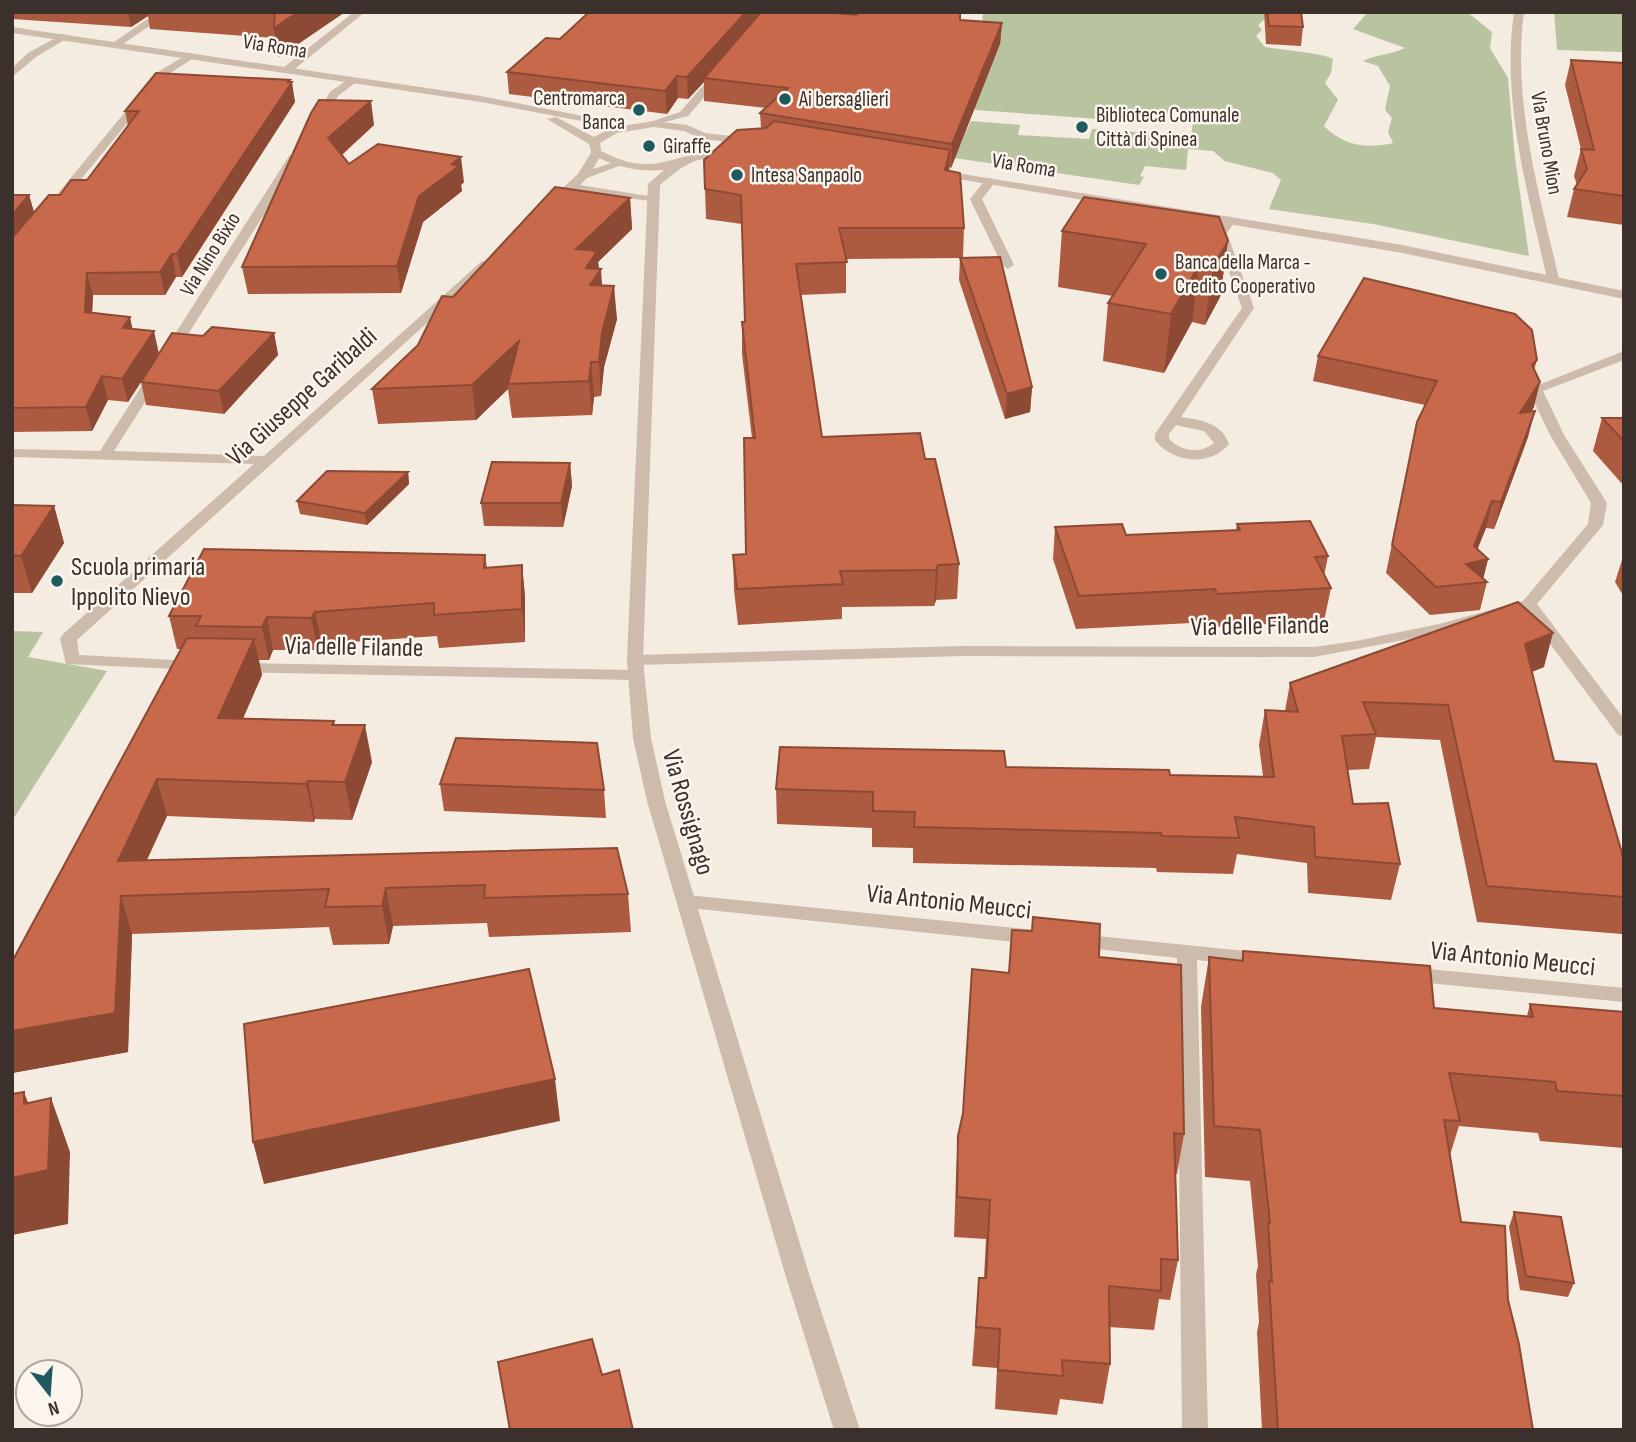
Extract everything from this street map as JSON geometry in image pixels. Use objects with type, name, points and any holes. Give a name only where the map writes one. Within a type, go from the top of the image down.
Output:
[{"type":"street","points":[[288,70],[360,12]]},
{"type":"street","name":"Via Bruno Mion","points":[[1519,12],[1514,48],[1524,150],[1553,279]]},
{"type":"street","points":[[117,44],[164,13]]},
{"type":"street","name":"Via Roma","points":[[12,30],[481,99],[628,126],[654,124],[687,128],[703,136],[758,146],[700,156],[677,165],[632,167],[618,164],[562,123],[530,110]]},
{"type":"street","points":[[12,74],[32,55],[66,36]]},
{"type":"street","points":[[47,213],[162,74],[193,55]]},
{"type":"street","points":[[654,124],[684,114],[726,66]]},
{"type":"street","points":[[315,125],[334,94],[354,80]]},
{"type":"street","points":[[684,114],[687,128]]},
{"type":"street","name":"Via Roma","points":[[595,148],[602,136],[628,126]]},
{"type":"street","points":[[700,156],[708,143],[703,136]]},
{"type":"street","points":[[583,176],[595,148]]},
{"type":"street","name":"Via Nino Bixio","points":[[105,455],[300,149]]},
{"type":"street","points":[[542,213],[583,176],[618,164]]},
{"type":"street","points":[[654,192],[677,165]]},
{"type":"street","points":[[632,167],[654,192]]},
{"type":"street","name":"Via Roma","points":[[923,170],[1397,248],[1624,295]]},
{"type":"street","points":[[990,181],[976,199],[1008,265]]},
{"type":"street","points":[[570,187],[654,192]]},
{"type":"street","name":"Via Rossignago","points":[[654,192],[635,668],[648,768],[798,1277],[848,1430]]},
{"type":"street","points":[[1172,420],[1248,308],[1221,233],[1231,219]]},
{"type":"street","name":"Via Giuseppe Garibaldi","points":[[72,660],[68,639],[494,257]]},
{"type":"street","points":[[1624,355],[1535,389],[1557,435],[1599,503],[1595,525],[1529,604],[1624,731]]},
{"type":"street","points":[[12,453],[267,460]]},
{"type":"street","name":"Via delle Filande","points":[[72,660],[134,665],[287,669],[635,668],[964,651],[1314,652],[1441,628],[1529,604]]},
{"type":"street","name":"Via Antonio Meucci","points":[[687,902],[1283,962]]},
{"type":"street","points":[[1187,953],[1195,1430]]},
{"type":"street","name":"Via Antonio Meucci","points":[[1392,972],[1624,995]]},
{"type":"green space","points":[[983,12],[1264,12],[1265,19],[1258,25],[1262,30],[1256,36],[1265,47],[1333,59],[1331,73],[1325,83],[1338,100],[1324,126],[1348,142],[1374,146],[1393,143],[1388,132],[1392,118],[1385,110],[1390,86],[1378,66],[1363,61],[1405,48],[1353,29],[1368,12],[1467,12],[1492,32],[1490,48],[1508,78],[1515,158],[1529,256],[1373,224],[1269,209],[1281,180],[1273,173],[1225,161],[1213,151],[1188,149],[1186,170],[1145,166],[1140,176],[1144,177],[1139,185],[954,158],[971,121],[1020,125],[1018,135],[1089,139],[1092,129],[1191,136],[1194,115],[1159,113],[1158,121],[1142,119],[1141,122],[975,110],[973,69],[990,70],[1000,45],[981,43]]},
{"type":"green space","points":[[1554,12],[1624,12],[1624,52],[1557,50]]},
{"type":"green space","points":[[12,631],[43,632],[28,657],[107,671],[12,821]]},
{"type":"building","points":[[275,12],[298,12],[274,28]]},
{"type":"building","points":[[589,12],[746,12],[687,77],[677,76],[665,91],[507,72],[546,38],[560,39]]},
{"type":"building","points":[[761,12],[856,15],[860,12],[960,12],[960,20],[1002,23],[952,144],[760,113],[788,88],[704,78]]},
{"type":"building","points":[[1267,12],[1301,12],[1303,27],[1269,26]]},
{"type":"building","points":[[1571,60],[1624,63],[1624,196],[1574,189],[1587,169],[1581,149],[1594,150]]},
{"type":"building","points":[[156,73],[292,82],[177,254],[172,254],[160,272],[87,273],[85,312],[130,317],[123,328],[154,331],[122,379],[102,376],[86,407],[12,408],[12,238],[49,195],[60,195],[71,180],[87,180],[139,111],[125,111]]},
{"type":"building","points":[[319,100],[371,101],[328,138],[349,164],[378,144],[461,157],[452,164],[459,166],[419,196],[397,266],[242,267],[311,113]]},
{"type":"building","points":[[774,121],[950,150],[945,170],[960,173],[964,228],[839,228],[847,262],[796,264],[822,437],[920,433],[925,459],[935,459],[959,564],[938,565],[936,570],[840,571],[843,584],[737,589],[733,555],[746,554],[744,438],[755,438],[742,322],[745,322],[741,195],[705,189],[704,160],[737,130],[766,128]]},
{"type":"building","points":[[555,187],[630,198],[576,249],[597,251],[586,268],[601,269],[590,285],[614,286],[602,333],[599,362],[591,362],[589,381],[508,384],[519,341],[472,385],[372,389],[418,345],[442,296],[453,297]]},
{"type":"building","points":[[12,195],[29,195],[12,215]]},
{"type":"building","points":[[1084,197],[1219,217],[1228,241],[1213,267],[1199,265],[1171,314],[1108,303],[1146,244],[1062,231]]},
{"type":"building","points":[[1000,257],[1032,387],[1007,394],[960,258]]},
{"type":"building","points":[[1364,278],[1515,314],[1532,330],[1537,360],[1532,365],[1540,382],[1520,413],[1535,411],[1501,502],[1492,501],[1474,546],[1488,559],[1466,564],[1487,582],[1436,587],[1392,545],[1417,422],[1437,381],[1318,356]]},
{"type":"building","points":[[212,327],[274,333],[219,391],[141,382],[172,333],[203,336]]},
{"type":"building","points":[[1602,418],[1624,418],[1624,441]]},
{"type":"building","points":[[492,462],[570,463],[561,503],[481,503]]},
{"type":"building","points":[[327,471],[408,472],[365,513],[297,501]]},
{"type":"building","points":[[12,505],[54,506],[21,556],[12,555]]},
{"type":"building","points":[[1310,521],[1328,556],[1315,557],[1331,588],[1217,594],[1215,589],[1079,596],[1055,527],[1122,524],[1126,535],[1240,530],[1237,524]]},
{"type":"building","points":[[204,549],[485,555],[484,568],[522,565],[522,609],[434,615],[434,603],[315,612],[311,618],[267,617],[262,627],[196,626],[201,616],[169,616]]},
{"type":"building","points":[[1518,602],[1553,633],[1525,644],[1554,761],[1596,764],[1624,860],[1624,897],[1487,886],[1448,705],[1363,702],[1376,734],[1342,736],[1353,804],[1388,803],[1400,864],[1315,857],[1314,827],[1235,817],[1239,838],[1162,836],[1161,833],[914,827],[915,812],[873,811],[873,792],[776,789],[780,747],[1004,751],[1006,767],[1169,770],[1170,775],[1274,777],[1265,710],[1298,712],[1290,683]]},
{"type":"building","points":[[187,638],[254,639],[218,718],[334,721],[332,725],[365,725],[345,782],[308,781],[306,784],[157,779],[118,861],[617,848],[628,894],[484,898],[485,885],[386,888],[382,906],[325,907],[329,889],[121,896],[115,1013],[12,1031],[12,958]]},
{"type":"building","points":[[456,738],[597,743],[604,790],[440,784]]},
{"type":"building","points":[[1033,917],[1100,924],[1099,957],[1181,965],[1184,1134],[1174,1133],[1178,1260],[1161,1259],[1161,1291],[1109,1286],[1110,1364],[1062,1360],[1063,1376],[998,1370],[1000,1329],[976,1327],[979,1278],[986,1278],[990,1200],[957,1197],[958,1136],[963,1113],[972,969],[1009,973],[1012,930],[1032,931]]},
{"type":"building","points":[[1243,951],[1430,966],[1434,1008],[1533,1017],[1530,1004],[1624,1012],[1624,1096],[1557,1091],[1555,1082],[1449,1073],[1460,1121],[1444,1120],[1461,1222],[1505,1226],[1508,1300],[1519,1344],[1533,1430],[1278,1430],[1269,1281],[1272,1282],[1270,1223],[1260,1130],[1214,1126],[1209,957],[1243,961]]},
{"type":"building","points":[[529,969],[555,1079],[253,1142],[244,1024]]},
{"type":"building","points":[[24,1092],[24,1104],[51,1098],[48,1170],[12,1178],[12,1094]]},
{"type":"building","points":[[1514,1212],[1561,1217],[1574,1283],[1526,1276]]},
{"type":"building","points":[[592,1339],[602,1375],[619,1370],[633,1430],[510,1430],[498,1362]]},
{"type":"place","name":"Ai bersaglieri","points":[[785,99]]},
{"type":"place","name":"Centromarca Banca","points":[[639,110]]},
{"type":"place","name":"Biblioteca Comunale Città di Spinea","points":[[1082,127]]},
{"type":"place","name":"Giraffe","points":[[649,146]]},
{"type":"place","name":"Intesa Sanpaolo","points":[[737,175]]},
{"type":"place","name":"Banca della Marca - Credito Cooperativo","points":[[1161,274]]},
{"type":"place","name":"Scuola primaria Ippolito Nievo","points":[[57,581]]}]
